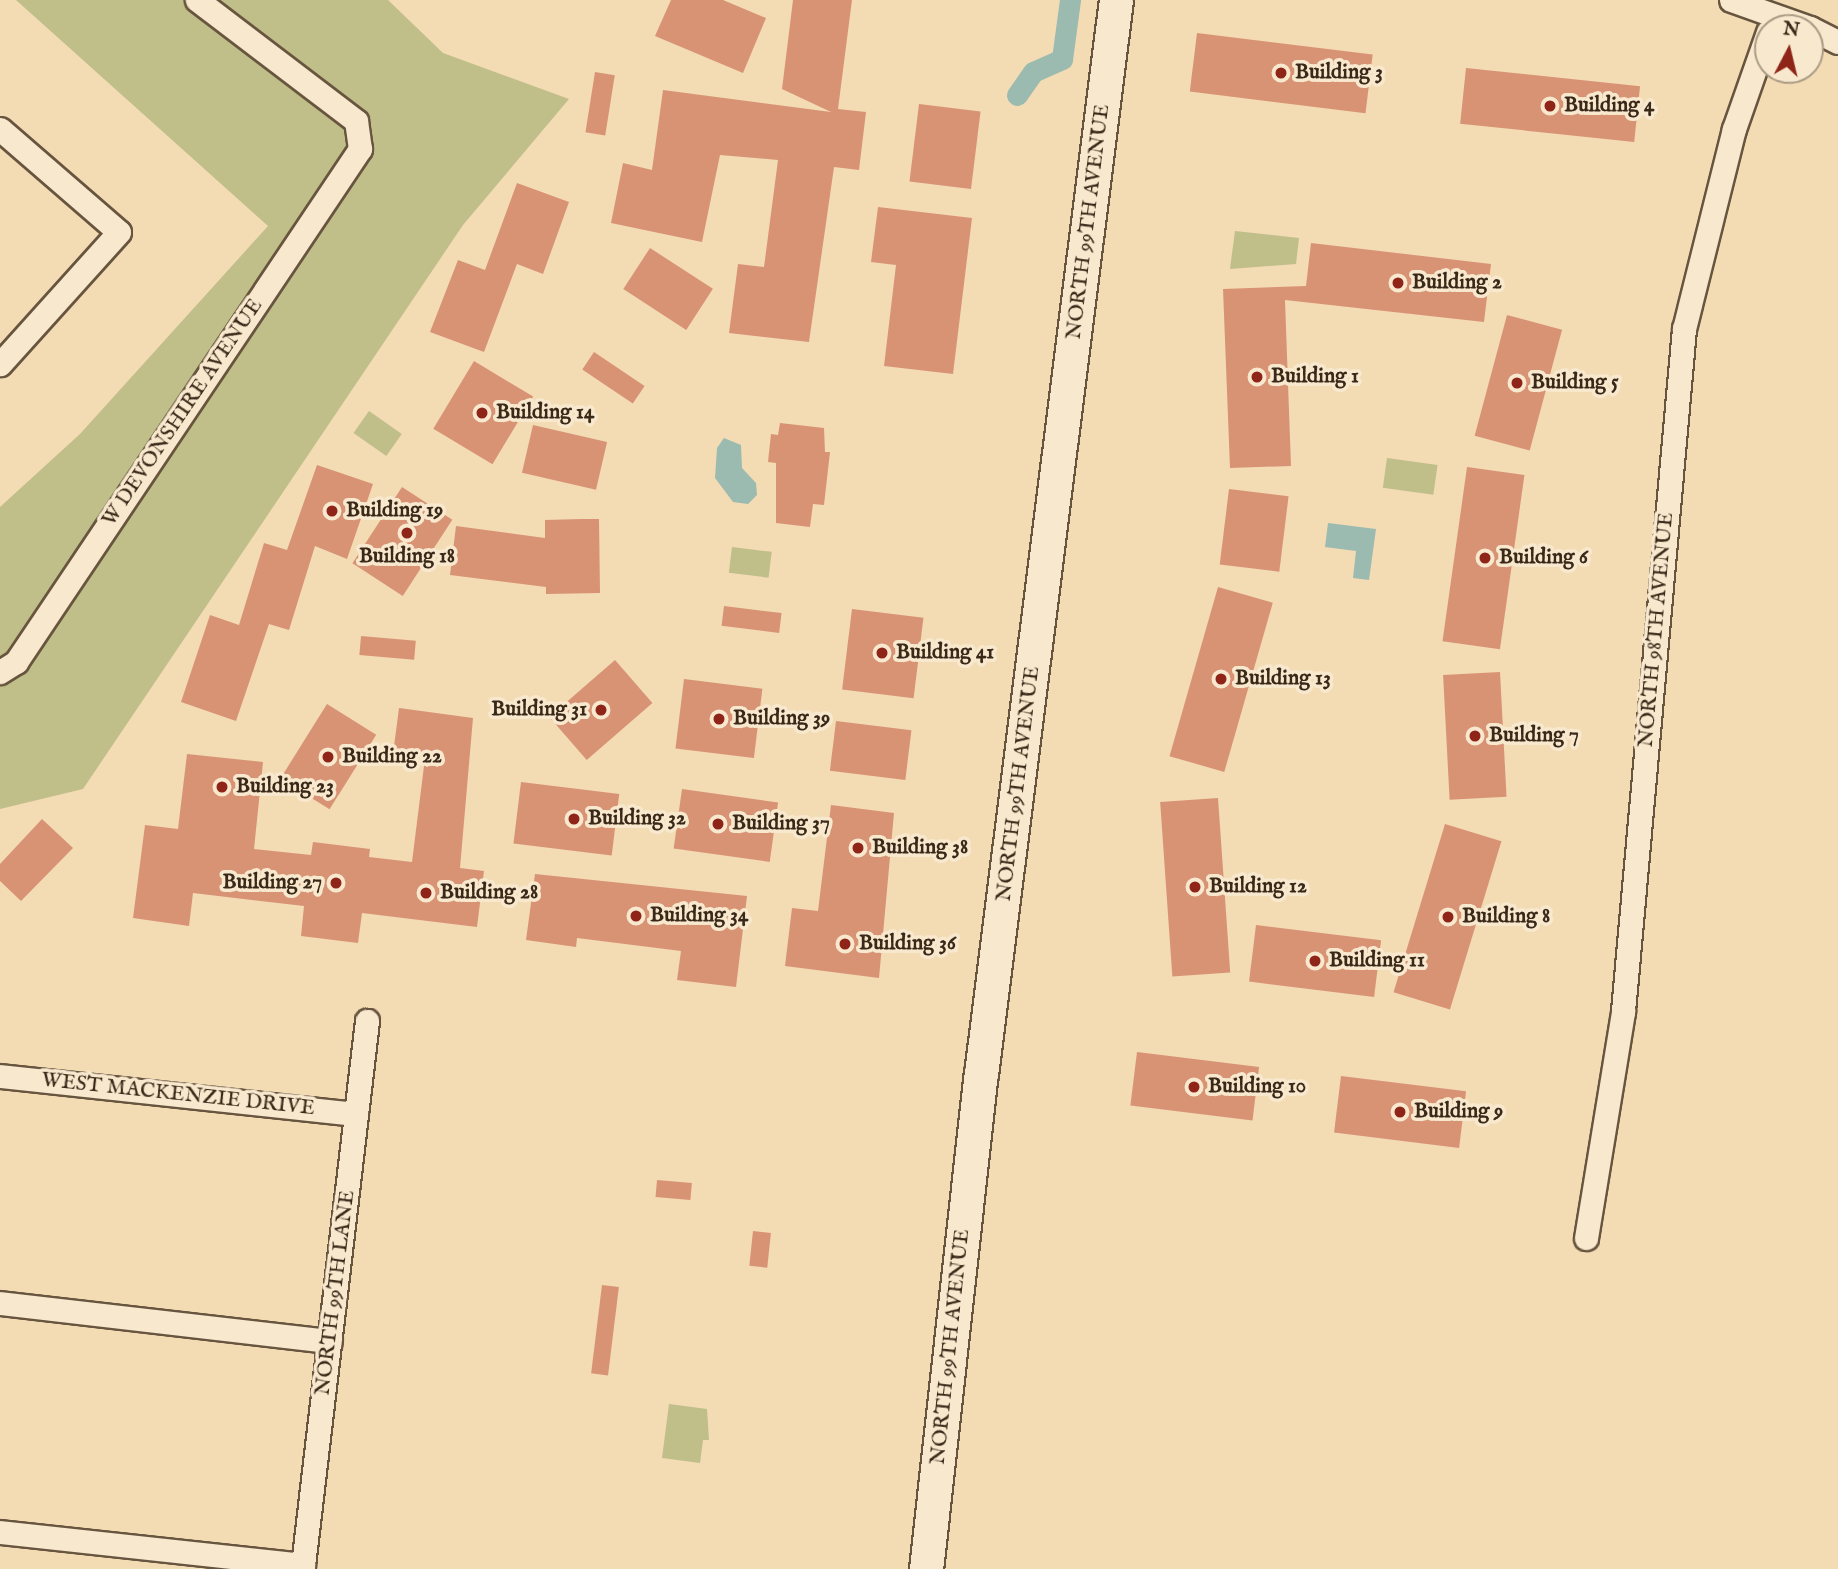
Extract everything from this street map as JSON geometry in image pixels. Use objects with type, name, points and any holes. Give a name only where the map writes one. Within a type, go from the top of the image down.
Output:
[{"type":"main road","name":"NORTH 99TH AVENUE","points":[[926,1569],[981,1074],[1116,0]]},
{"type":"street","name":"W DEVONSHIRE AVENUE","points":[[0,672],[16,662],[360,149],[356,121],[197,0]]},
{"type":"street","points":[[1731,0],[1764,14]]},
{"type":"street","name":"NORTH 98TH AVENUE","points":[[1586,1238],[1623,1011],[1684,329],[1730,142],[1754,73]]},
{"type":"street","points":[[0,129],[120,232],[0,364]]},
{"type":"street","name":"NORTH 99TH LANE","points":[[0,1532],[303,1565],[368,1021]]},
{"type":"street","name":"WEST MACKENZIE DRIVE","points":[[0,1076],[356,1114]]},
{"type":"street","points":[[0,1304],[330,1341]]},
{"type":"shaded area","points":[[16,0],[388,0],[443,53],[569,99],[463,225],[83,789],[0,809],[0,507],[80,434],[268,226]]},
{"type":"shaded area","points":[[1235,231],[1299,238],[1296,264],[1230,269]]},
{"type":"shaded area","points":[[369,411],[402,434],[386,456],[354,433]]},
{"type":"shaded area","points":[[1387,458],[1438,465],[1433,495],[1383,488]]},
{"type":"shaded area","points":[[732,547],[772,552],[769,578],[729,573]]},
{"type":"shaded area","points":[[669,1404],[707,1409],[709,1440],[703,1440],[700,1463],[662,1458]]},
{"type":"water","points":[[724,438],[741,445],[742,468],[756,483],[757,495],[748,504],[733,502],[715,478],[717,448]]},
{"type":"water","points":[[1328,523],[1376,529],[1369,580],[1353,578],[1356,551],[1325,547]]},
{"type":"building","points":[[671,0],[723,0],[766,18],[743,73],[655,36]]},
{"type":"building","points":[[793,0],[852,0],[838,109],[866,112],[859,170],[834,167],[809,342],[729,333],[738,264],[764,267],[778,160],[720,155],[702,242],[611,223],[623,163],[652,170],[663,90],[831,112],[782,89]]},
{"type":"building","name":"Building 3","points":[[1197,33],[1373,55],[1365,113],[1190,92]]},
{"type":"building","name":"Building 4","points":[[1466,68],[1640,86],[1634,142],[1460,124]]},
{"type":"building","points":[[595,72],[615,75],[605,135],[585,132]]},
{"type":"building","points":[[919,104],[981,112],[971,189],[909,181]]},
{"type":"building","points":[[517,183],[569,202],[543,274],[517,264],[484,352],[430,332],[458,260],[485,270]]},
{"type":"building","points":[[878,207],[972,218],[953,374],[884,366],[896,265],[871,262]]},
{"type":"building","points":[[1311,243],[1491,264],[1484,322],[1285,300],[1291,466],[1230,468],[1223,289],[1306,286]]},
{"type":"building","points":[[650,248],[713,289],[686,330],[623,289]]},
{"type":"building","name":"Building 5","points":[[1507,315],[1562,330],[1530,450],[1475,436]]},
{"type":"building","points":[[594,352],[645,386],[633,404],[582,369]]},
{"type":"building","name":"Building 14","points":[[474,361],[533,397],[492,464],[433,429]]},
{"type":"building","points":[[780,423],[824,428],[825,452],[830,452],[824,505],[813,504],[810,527],[776,523],[776,463],[768,462],[771,434],[778,435]]},
{"type":"building","points":[[533,425],[607,442],[596,490],[522,473]]},
{"type":"building","points":[[317,465],[373,484],[347,559],[315,546],[289,630],[269,624],[236,721],[181,702],[210,615],[239,625],[264,543],[287,550]]},
{"type":"building","name":"Building 6","points":[[1467,467],[1524,475],[1500,649],[1443,641]]},
{"type":"building","name":"Building 18","points":[[402,487],[452,520],[403,596],[352,563]]},
{"type":"building","points":[[1229,489],[1289,496],[1279,572],[1220,564]]},
{"type":"building","points":[[599,519],[600,593],[546,594],[546,587],[450,575],[456,526],[545,538],[545,520]]},
{"type":"building","name":"Building 13","points":[[1218,587],[1273,603],[1224,772],[1169,756]]},
{"type":"building","points":[[724,606],[782,613],[779,633],[722,626]]},
{"type":"building","name":"Building 41","points":[[852,609],[923,618],[914,698],[842,689]]},
{"type":"building","points":[[361,636],[416,641],[414,660],[359,655]]},
{"type":"building","name":"Building 31","points":[[615,660],[652,703],[587,760],[549,717]]},
{"type":"building","name":"Building 7","points":[[1500,672],[1507,797],[1450,800],[1443,675]]},
{"type":"building","name":"Building 39","points":[[684,679],[762,689],[754,758],[675,748]]},
{"type":"building","name":"Building 22","points":[[327,704],[376,735],[330,809],[280,779]]},
{"type":"building","points":[[399,708],[473,718],[460,868],[484,871],[477,927],[362,913],[358,943],[301,936],[304,906],[193,893],[189,926],[133,918],[145,825],[178,829],[187,754],[263,762],[254,849],[311,855],[313,842],[370,849],[369,857],[412,862],[425,758],[393,754]]},
{"type":"building","points":[[836,721],[911,730],[905,780],[830,771]]},
{"type":"building","name":"Building 32","points":[[521,782],[619,794],[612,856],[513,844]]},
{"type":"building","name":"Building 37","points":[[682,789],[778,802],[770,862],[674,848]]},
{"type":"building","name":"Building 12","points":[[1218,798],[1230,973],[1172,977],[1160,802]]},
{"type":"building","points":[[831,805],[894,813],[879,978],[785,966],[792,908],[818,911]]},
{"type":"building","points":[[42,819],[73,848],[21,901],[0,881],[0,864]]},
{"type":"building","name":"Building 8","points":[[1445,824],[1501,841],[1450,1010],[1394,992]]},
{"type":"building","points":[[535,874],[747,896],[736,987],[677,980],[681,951],[577,938],[576,947],[526,940]]},
{"type":"building","name":"Building 11","points":[[1256,925],[1381,940],[1374,997],[1249,982]]},
{"type":"building","name":"Building 10","points":[[1137,1052],[1259,1067],[1253,1121],[1130,1106]]},
{"type":"building","name":"Building 9","points":[[1341,1076],[1466,1091],[1459,1148],[1334,1133]]},
{"type":"building","points":[[657,1180],[692,1183],[690,1200],[656,1197]]},
{"type":"building","points":[[753,1231],[771,1233],[767,1268],[749,1266]]},
{"type":"building","points":[[602,1285],[619,1287],[608,1375],[591,1373]]},
{"type":"waterway","points":[[1017,95],[1033,72],[1062,59],[1070,0]]},
{"type":"place","name":"Building 3","points":[[1281,73]]},
{"type":"place","name":"Building 4","points":[[1550,106]]},
{"type":"place","name":"Building 2","points":[[1398,283]]},
{"type":"place","name":"Building 1","points":[[1257,377]]},
{"type":"place","name":"Building 5","points":[[1517,383]]},
{"type":"place","name":"Building 14","points":[[482,413]]},
{"type":"place","name":"Building 19","points":[[332,511]]},
{"type":"place","name":"Building 18","points":[[407,533]]},
{"type":"place","name":"Building 6","points":[[1485,558]]},
{"type":"place","name":"Building 41","points":[[882,653]]},
{"type":"place","name":"Building 13","points":[[1221,679]]},
{"type":"place","name":"Building 31","points":[[601,710]]},
{"type":"place","name":"Building 39","points":[[719,719]]},
{"type":"place","name":"Building 7","points":[[1475,736]]},
{"type":"place","name":"Building 22","points":[[328,757]]},
{"type":"place","name":"Building 23","points":[[222,787]]},
{"type":"place","name":"Building 32","points":[[574,819]]},
{"type":"place","name":"Building 37","points":[[718,824]]},
{"type":"place","name":"Building 38","points":[[858,848]]},
{"type":"place","name":"Building 27","points":[[336,883]]},
{"type":"place","name":"Building 12","points":[[1195,887]]},
{"type":"place","name":"Building 28","points":[[426,893]]},
{"type":"place","name":"Building 34","points":[[636,916]]},
{"type":"place","name":"Building 8","points":[[1448,917]]},
{"type":"place","name":"Building 36","points":[[845,944]]},
{"type":"place","name":"Building 11","points":[[1315,961]]},
{"type":"place","name":"Building 10","points":[[1194,1087]]},
{"type":"place","name":"Building 9","points":[[1400,1112]]}]
